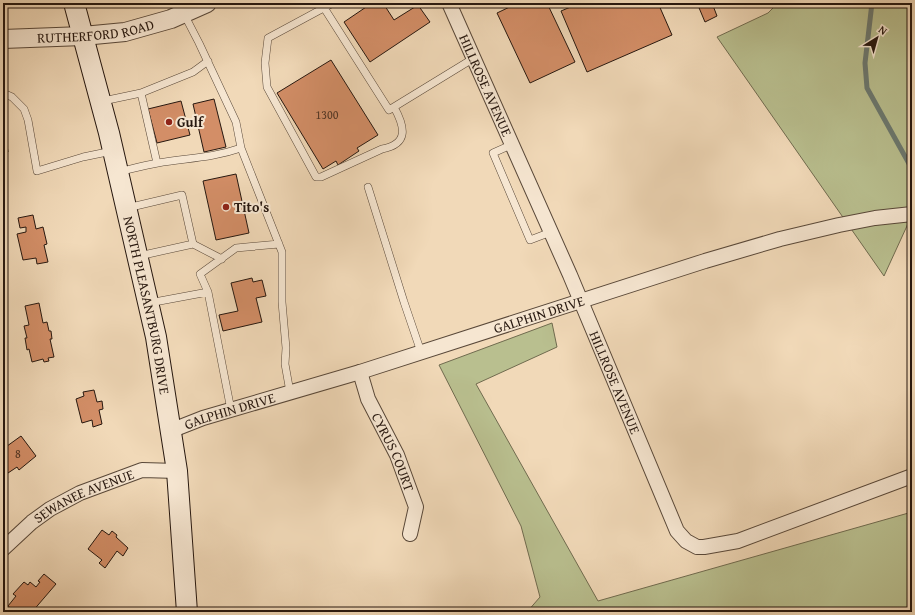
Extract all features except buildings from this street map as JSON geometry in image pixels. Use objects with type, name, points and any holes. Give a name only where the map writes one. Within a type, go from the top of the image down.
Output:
[{"type":"main road","name":"NORTH PLEASANTBURG DRIVE","points":[[74,3],[113,151],[156,337],[177,471],[187,612]]},
{"type":"street","name":"RUTHERFORD ROAD","points":[[3,39],[83,36],[125,32],[172,19],[207,3]]},
{"type":"street","name":"HILLROSE AVENUE","points":[[449,3],[513,144],[677,531],[686,541],[692,545],[704,547],[738,541],[912,476]]},
{"type":"street","name":"GALPHIN DRIVE","points":[[170,431],[203,418],[360,372],[580,301],[780,239],[868,219],[912,214]]},
{"type":"street","name":"CYRUS COURT","points":[[360,372],[368,399],[380,419],[397,455],[416,507],[410,534]]},
{"type":"street","name":"SEWANEE AVENUE","points":[[3,549],[44,513],[80,493],[142,470],[177,471]]},
{"type":"lane","points":[[333,3],[322,6],[268,38],[265,63],[267,88],[316,176],[321,177],[382,149],[392,147],[399,142],[403,129],[394,107]]},
{"type":"lane","points":[[322,6],[390,110],[474,58]]},
{"type":"lane","points":[[184,14],[208,61],[236,122],[241,148],[282,252],[282,302],[286,348],[285,364],[290,392]]},
{"type":"lane","points":[[100,102],[141,93],[193,72],[208,61]]},
{"type":"lane","points":[[3,93],[12,97],[24,109],[28,120],[37,171],[83,157],[113,151]]},
{"type":"lane","points":[[141,93],[157,163]]},
{"type":"lane","points":[[513,144],[492,153],[530,240],[551,232]]},
{"type":"lane","points":[[118,172],[157,163],[209,157],[241,148]]},
{"type":"lane","points":[[368,187],[421,352]]},
{"type":"lane","points":[[126,208],[182,196],[193,244]]},
{"type":"lane","points":[[138,256],[193,244],[222,259]]},
{"type":"lane","points":[[231,410],[208,292],[200,274],[206,268],[222,259],[236,248],[279,244]]},
{"type":"lane","points":[[148,303],[208,292]]},
{"type":"green space","points":[[778,3],[912,3],[912,215],[884,276],[717,37],[768,13]]},
{"type":"green space","points":[[552,323],[557,347],[476,384],[598,601],[912,512],[912,612],[527,612],[540,597],[521,526],[439,365]]},
{"type":"waterway","points":[[872,3],[865,63],[867,88],[912,169]]},
{"type":"place","name":"Gulf","points":[[169,122]]},
{"type":"place","name":"Tito's","points":[[226,207]]}]
